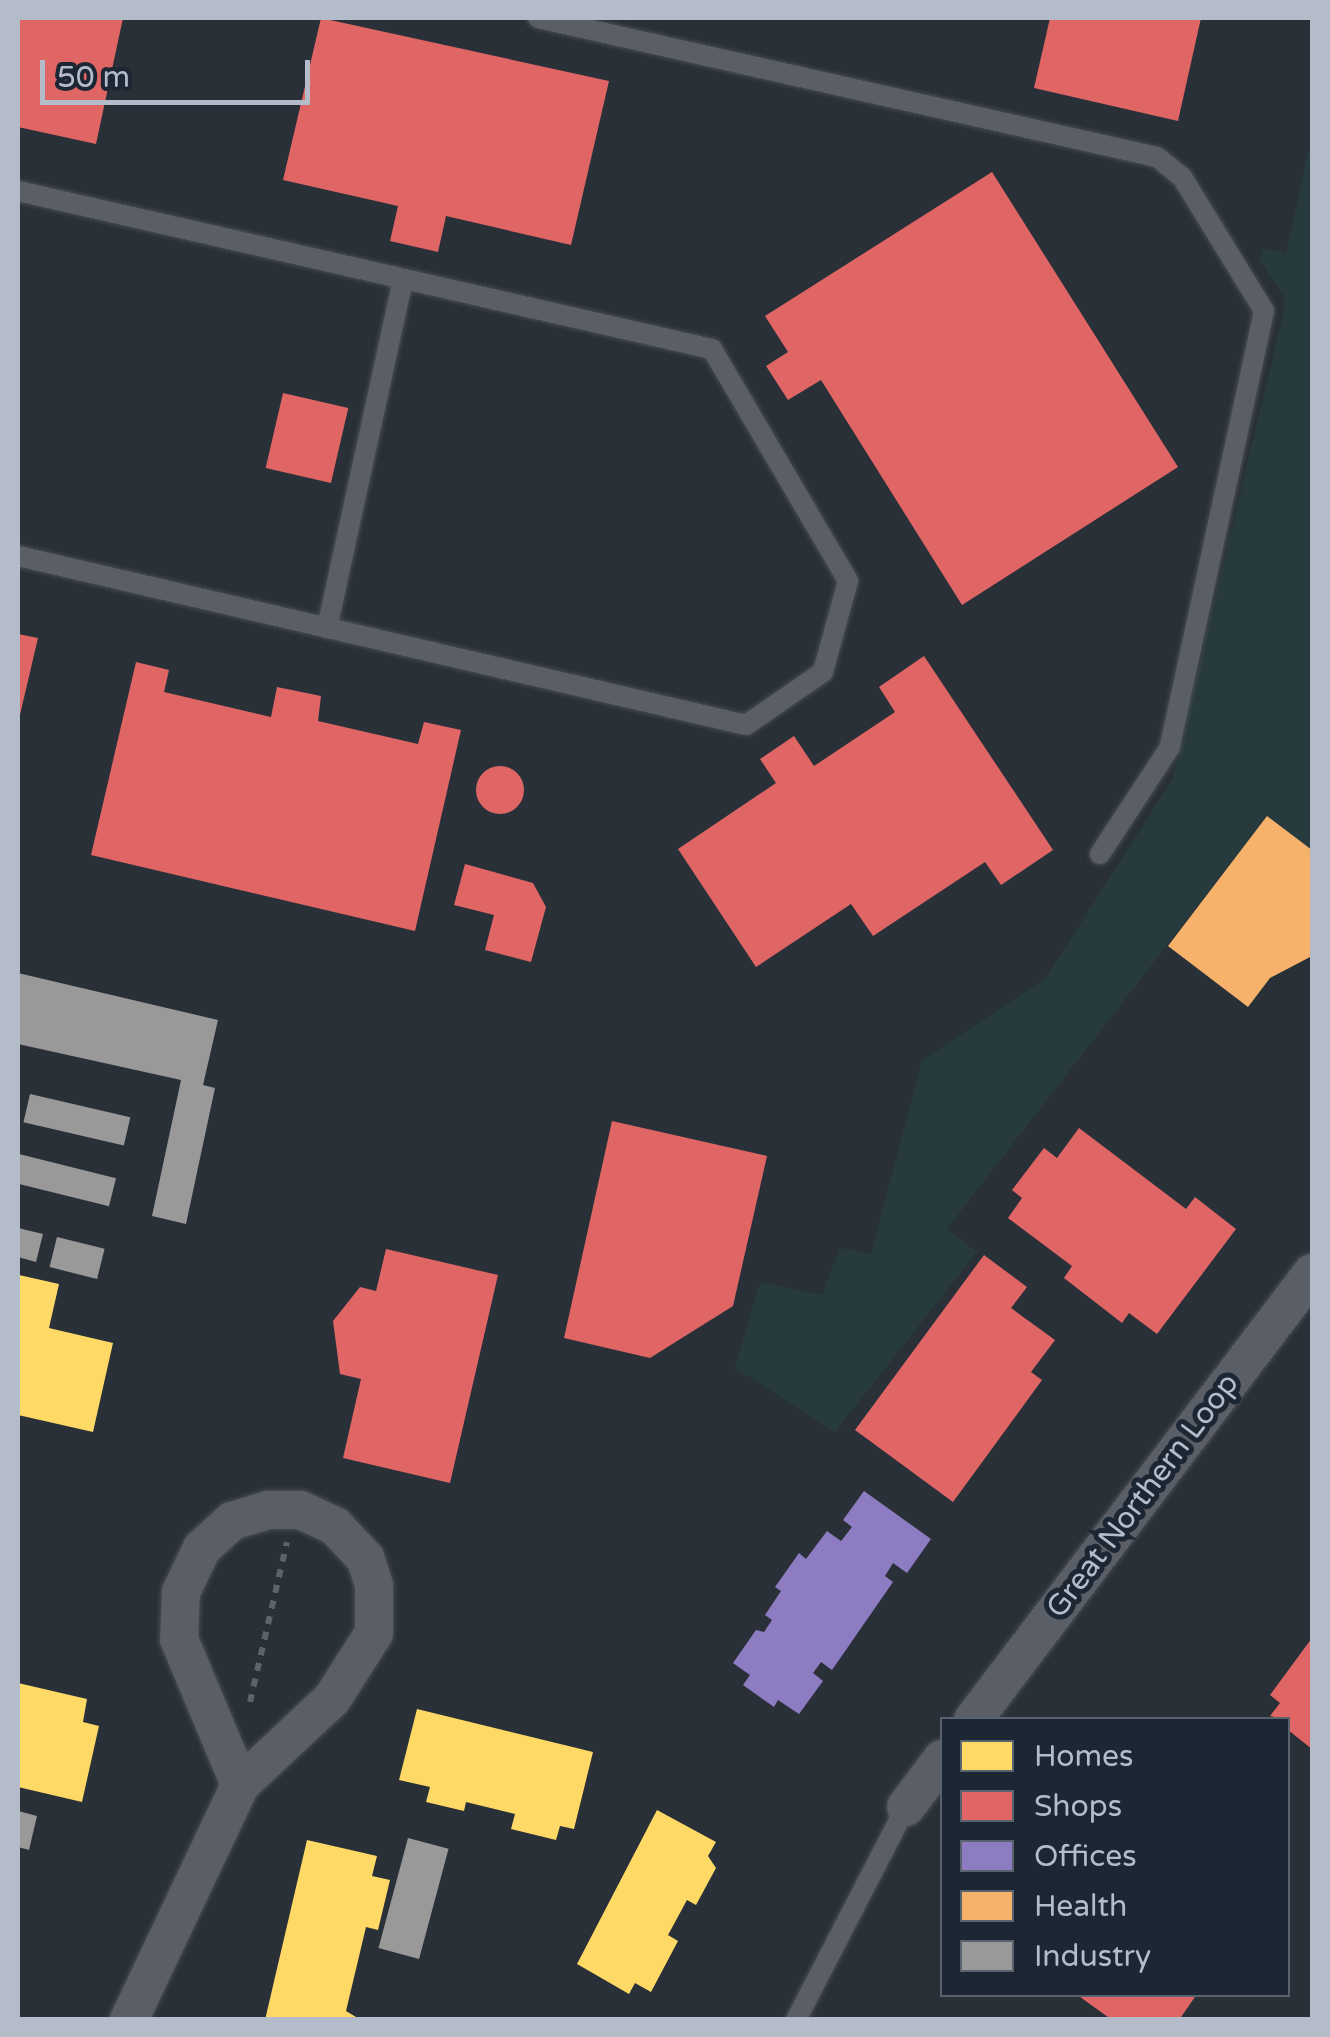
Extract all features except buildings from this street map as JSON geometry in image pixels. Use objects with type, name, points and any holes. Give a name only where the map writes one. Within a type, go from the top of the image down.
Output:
[{"type":"street","name":"Great Northern Loop","points":[[975,1717],[1312,1272]]},
{"type":"street","points":[[130,2020],[240,1785],[332,1699],[374,1633],[374,1585],[365,1558],[336,1526],[300,1510],[268,1510],[232,1521],[202,1548],[181,1592],[179,1639],[240,1785]]},
{"type":"street","points":[[906,1806],[940,1762]]},
{"type":"lane","points":[[538,18],[1157,157],[1182,177],[1264,311],[1170,748],[1100,854]]},
{"type":"lane","points":[[18,556],[746,724],[823,672],[848,580],[712,349],[19,197]]},
{"type":"lane","points":[[327,628],[403,279]]},
{"type":"lane","points":[[796,2020],[906,1806]]},
{"type":"path","points":[[250,1702],[288,1534]]},
{"type":"green space","points":[[1312,135],[1312,850],[1267,816],[947,1229],[977,1252],[835,1432],[735,1368],[760,1282],[822,1295],[840,1248],[871,1254],[922,1060],[1045,979],[1172,780],[1284,310],[1284,297],[1259,259],[1263,248],[1286,253]]}]
